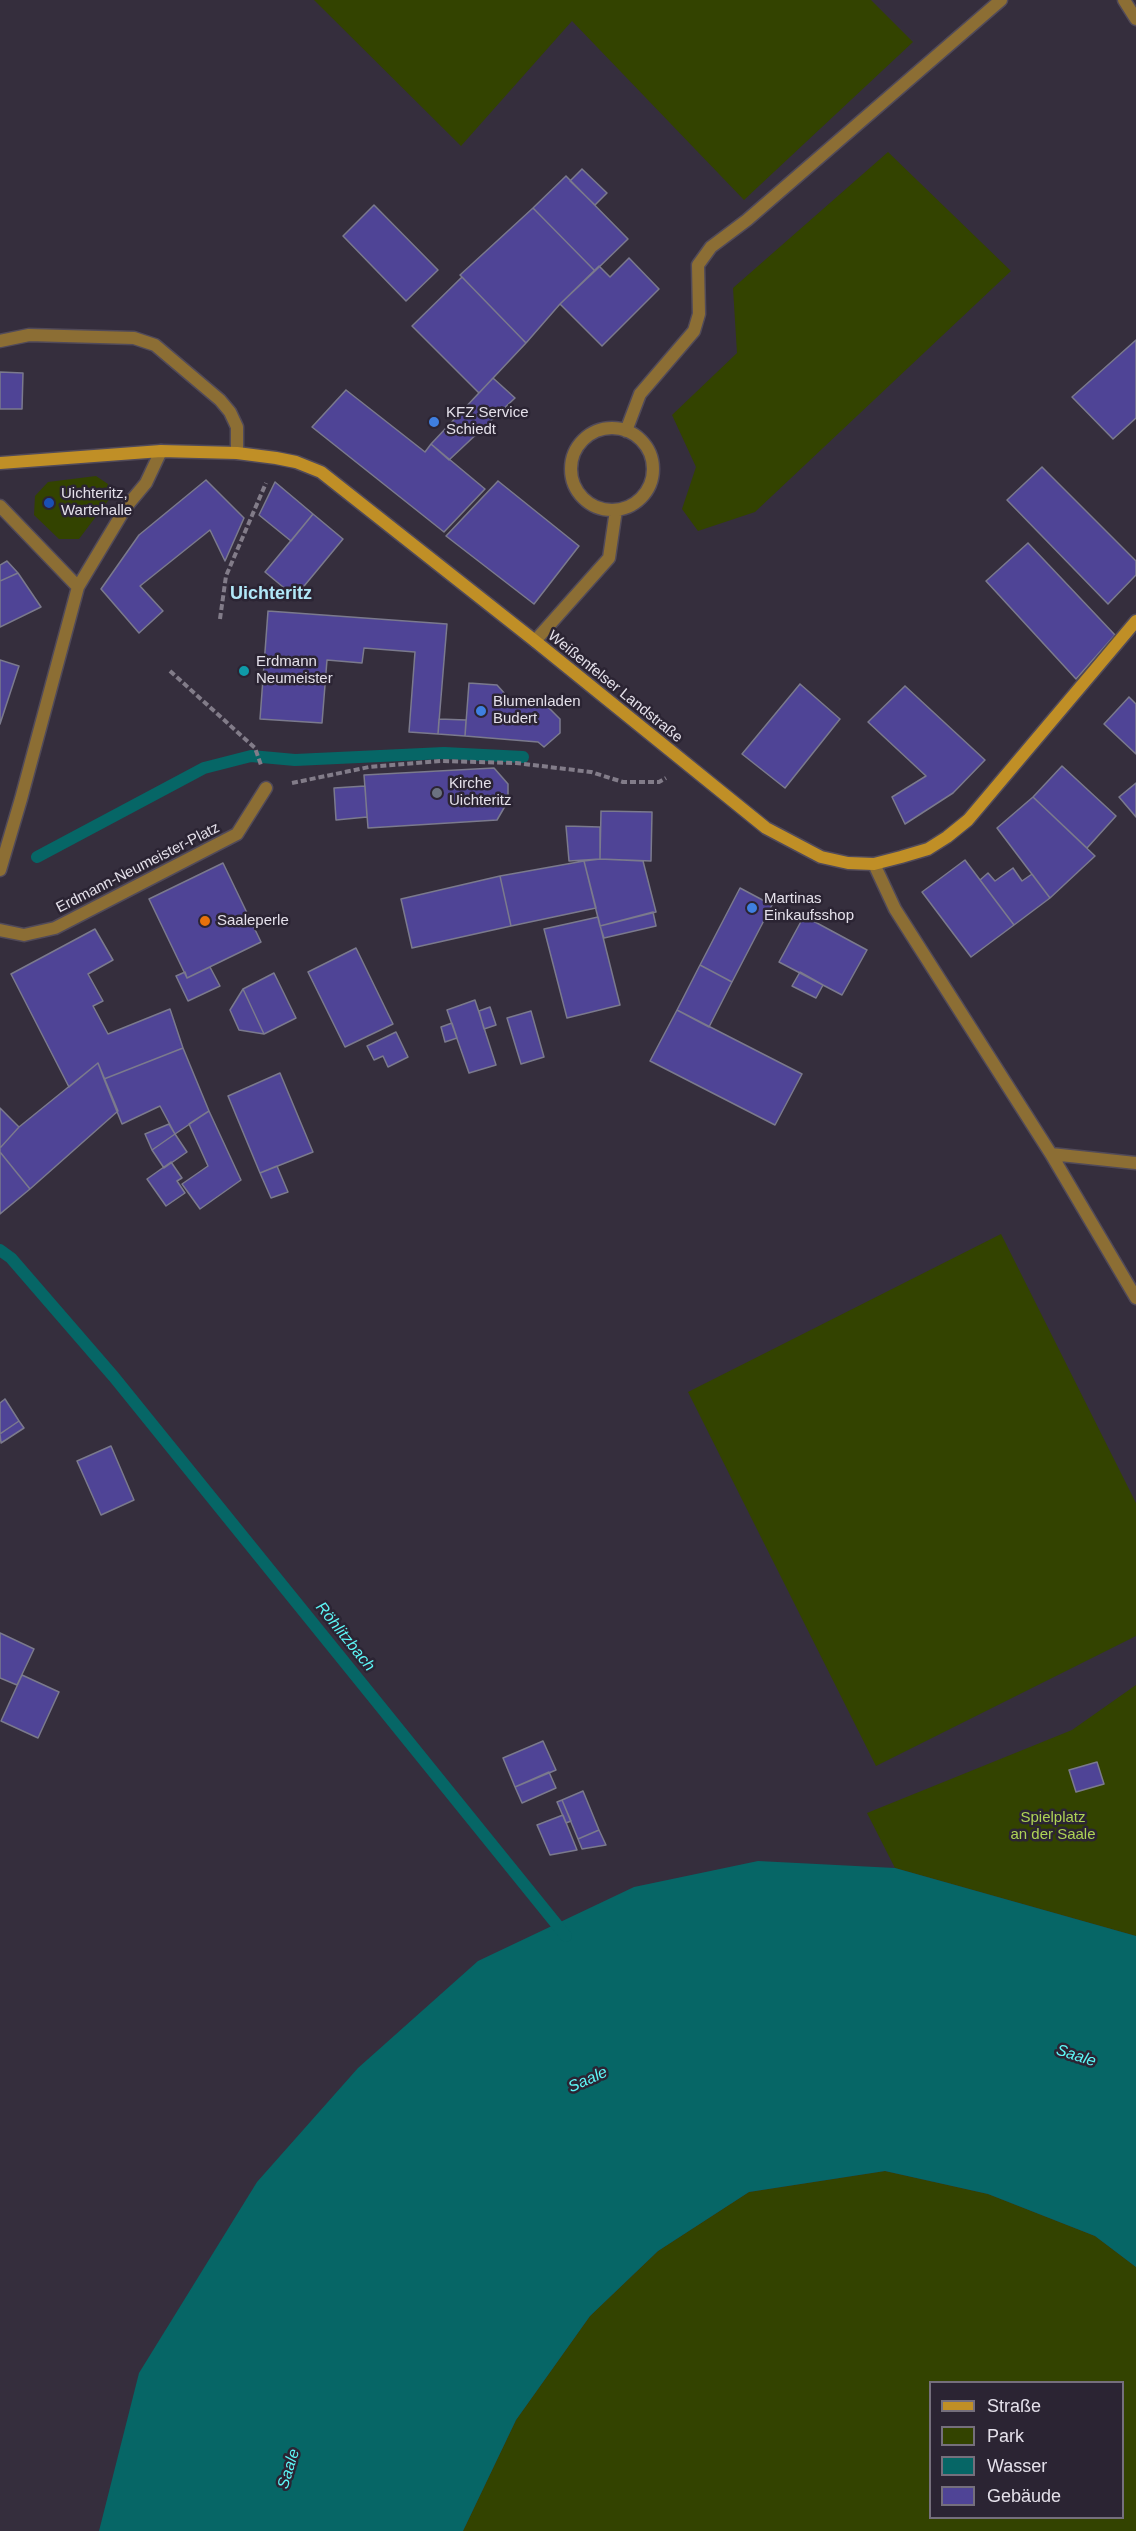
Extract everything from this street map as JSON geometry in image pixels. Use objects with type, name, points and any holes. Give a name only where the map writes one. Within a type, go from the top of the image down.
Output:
[{"type":"main road","name":"Weißenfelser Landstraße","points":[[0,463],[161,451],[237,453],[296,462],[321,472],[766,828],[791,844],[821,857],[848,862],[874,864],[928,849],[948,837],[968,820],[1136,621]]},
{"type":"street","points":[[626,431],[640,394],[694,332],[699,314],[698,265],[711,248],[747,220],[1002,0]]},
{"type":"street","points":[[1124,0],[1136,19]]},
{"type":"street","points":[[0,341],[29,335],[134,338],[155,345],[220,400],[230,412],[237,428],[237,453]]},
{"type":"street","points":[[604,429],[626,431],[641,440],[649,450],[653,463],[653,476],[640,500],[616,510],[602,510],[589,504],[579,494],[572,481],[570,467],[573,453],[581,441],[591,433],[604,429]]},
{"type":"street","points":[[0,870],[78,586],[126,507],[146,483],[161,451]]},
{"type":"street","points":[[0,506],[78,586]]},
{"type":"street","points":[[535,641],[609,558],[616,510]]},
{"type":"street","name":"Erdmann-Neumeister-Platz","points":[[0,930],[24,934],[55,928],[237,834],[266,788]]},
{"type":"street","points":[[874,864],[895,909],[1051,1154],[1136,1298]]},
{"type":"street","points":[[1051,1154],[1136,1163]]},
{"type":"path","points":[[220,619],[226,576],[276,458]]},
{"type":"path","points":[[170,671],[255,748],[263,769]]},
{"type":"path","points":[[266,788],[369,766],[441,762],[516,763],[591,772],[623,782],[659,782],[688,766]]},
{"type":"green space","points":[[314,0],[871,0],[913,42],[744,200],[572,21],[461,146]]},
{"type":"green space","points":[[888,152],[1011,271],[755,512],[698,531],[682,509],[696,467],[672,415],[737,353],[733,288]]},
{"type":"green space","points":[[96,476],[108,484],[110,498],[79,539],[59,539],[34,515],[35,496],[48,482]]},
{"type":"green space","points":[[1001,1234],[1136,1503],[1136,1636],[876,1766],[688,1392]]},
{"type":"green space","name":"Spielplatz an der Saale","points":[[1136,1685],[1136,1936],[895,1868],[867,1813],[1072,1730]]},
{"type":"green space","points":[[885,2171],[988,2194],[1095,2236],[1136,2267],[1136,2531],[463,2531],[516,2420],[590,2316],[658,2251],[749,2192]]},
{"type":"water","name":"Saale","points":[[758,1861],[895,1868],[1136,1936],[1136,2267],[1095,2236],[988,2194],[885,2171],[749,2192],[658,2251],[590,2316],[516,2420],[463,2531],[99,2531],[139,2373],[257,2182],[358,2068],[478,1961],[634,1887]]},
{"type":"building","points":[[582,169],[607,193],[595,205],[570,181]]},
{"type":"building","points":[[566,176],[628,239],[595,271],[533,208]]},
{"type":"building","points":[[374,205],[438,270],[406,301],[343,236]]},
{"type":"building","points":[[533,208],[595,271],[560,304],[526,343],[460,275]]},
{"type":"building","points":[[629,258],[659,289],[602,346],[560,304],[599,266],[610,277]]},
{"type":"building","points":[[462,277],[526,343],[479,393],[412,326]]},
{"type":"building","points":[[1136,340],[1136,418],[1113,439],[1072,397]]},
{"type":"building","points":[[0,372],[23,373],[22,409],[0,409]]},
{"type":"building","points":[[493,378],[515,398],[449,460],[431,444]]},
{"type":"building","points":[[346,390],[425,452],[431,444],[485,489],[444,532],[312,427]]},
{"type":"building","points":[[1042,467],[1136,561],[1136,575],[1108,604],[1007,500]]},
{"type":"building","points":[[206,480],[244,518],[225,561],[210,530],[140,586],[163,611],[139,633],[101,589],[139,535]]},
{"type":"building","points":[[498,481],[579,546],[534,604],[446,536]]},
{"type":"building","points":[[275,482],[313,514],[291,541],[259,515]]},
{"type":"building","points":[[313,514],[343,539],[295,597],[265,572]]},
{"type":"building","points":[[1028,543],[1115,635],[1076,679],[986,581]]},
{"type":"building","points":[[7,561],[18,573],[0,581],[0,565]]},
{"type":"building","points":[[18,573],[41,607],[0,627],[0,581]]},
{"type":"building","points":[[268,611],[447,624],[438,734],[409,732],[415,652],[364,648],[362,663],[327,660],[322,723],[260,719]]},
{"type":"building","points":[[0,660],[19,666],[0,724]]},
{"type":"building","points":[[469,683],[497,685],[506,695],[506,701],[546,705],[560,719],[560,733],[544,747],[538,742],[465,736]]},
{"type":"building","points":[[800,684],[840,719],[785,788],[742,754]]},
{"type":"building","points":[[905,686],[985,760],[953,793],[905,824],[892,797],[926,776],[868,722]]},
{"type":"building","points":[[1129,697],[1136,704],[1136,754],[1104,724]]},
{"type":"building","points":[[439,719],[466,720],[465,736],[438,734]]},
{"type":"building","points":[[1062,766],[1116,816],[1087,848],[1033,797]]},
{"type":"building","name":"Kirche Uichteritz","points":[[494,768],[508,784],[508,801],[497,820],[368,828],[364,775]]},
{"type":"building","points":[[1136,783],[1136,817],[1119,797]]},
{"type":"building","points":[[365,786],[367,817],[336,820],[334,788]]},
{"type":"building","points":[[1033,797],[1095,856],[1050,898],[997,828]]},
{"type":"building","points":[[601,811],[652,812],[651,861],[600,859]]},
{"type":"building","points":[[566,826],[600,827],[600,859],[569,861]]},
{"type":"building","points":[[600,859],[643,861],[656,912],[600,926],[584,861]]},
{"type":"building","points":[[965,860],[1014,925],[971,957],[922,892]]},
{"type":"building","points":[[584,861],[596,908],[511,926],[500,876]]},
{"type":"building","points":[[223,863],[261,942],[187,978],[149,899]]},
{"type":"building","points":[[1013,868],[1022,881],[1032,874],[1050,898],[1014,925],[980,880],[988,873],[995,881]]},
{"type":"building","points":[[500,876],[511,926],[412,948],[401,899]]},
{"type":"building","points":[[740,888],[772,905],[732,982],[700,965]]},
{"type":"building","points":[[653,912],[656,926],[604,938],[600,926]]},
{"type":"building","points":[[804,916],[867,950],[842,995],[779,962]]},
{"type":"building","points":[[598,917],[620,1005],[567,1018],[544,929]]},
{"type":"building","points":[[95,929],[113,960],[88,974],[103,1001],[93,1006],[108,1034],[170,1009],[183,1048],[104,1079],[98,1063],[69,1087],[11,974]]},
{"type":"building","points":[[356,948],[393,1024],[345,1047],[308,972]]},
{"type":"building","points":[[700,965],[732,982],[709,1027],[677,1010]]},
{"type":"building","points":[[210,967],[220,986],[188,1001],[176,976],[185,972],[187,978]]},
{"type":"building","points":[[800,972],[823,985],[816,998],[792,986]]},
{"type":"building","points":[[274,973],[296,1018],[264,1034],[243,989]]},
{"type":"building","points":[[243,989],[264,1034],[239,1030],[230,1010]]},
{"type":"building","points":[[475,1000],[496,1065],[469,1073],[447,1010]]},
{"type":"building","points":[[490,1007],[496,1025],[484,1029],[479,1011]]},
{"type":"building","points":[[677,1010],[802,1074],[775,1125],[650,1061]]},
{"type":"building","points":[[531,1011],[544,1057],[521,1064],[507,1018]]},
{"type":"building","points":[[452,1023],[457,1038],[445,1042],[441,1027]]},
{"type":"building","points":[[396,1032],[408,1057],[388,1067],[383,1056],[374,1060],[367,1046]]},
{"type":"building","points":[[183,1048],[209,1111],[175,1134],[160,1106],[122,1124],[104,1079]]},
{"type":"building","points":[[98,1063],[118,1111],[30,1189],[0,1152],[0,1148],[19,1127]]},
{"type":"building","points":[[280,1073],[313,1152],[260,1173],[228,1096]]},
{"type":"building","points":[[0,1108],[19,1127],[0,1148]]},
{"type":"building","points":[[209,1111],[241,1180],[200,1209],[182,1184],[208,1166],[189,1124]]},
{"type":"building","points":[[169,1124],[175,1134],[152,1150],[145,1134]]},
{"type":"building","points":[[175,1134],[187,1152],[164,1168],[152,1150]]},
{"type":"building","points":[[0,1152],[30,1189],[0,1214]]},
{"type":"building","points":[[171,1162],[182,1178],[177,1181],[185,1193],[166,1206],[147,1179]]},
{"type":"building","points":[[277,1166],[288,1192],[271,1198],[260,1173]]},
{"type":"building","points":[[5,1399],[19,1421],[0,1434],[0,1403]]},
{"type":"building","points":[[19,1421],[24,1428],[1,1443],[0,1434]]},
{"type":"building","points":[[111,1446],[134,1500],[101,1515],[77,1461]]},
{"type":"building","points":[[0,1633],[34,1649],[17,1685],[0,1678]]},
{"type":"building","points":[[22,1675],[59,1692],[38,1738],[1,1721]]},
{"type":"building","points":[[543,1741],[556,1770],[515,1787],[503,1758]]},
{"type":"building","points":[[1097,1762],[1104,1784],[1076,1792],[1069,1770]]},
{"type":"building","points":[[549,1772],[556,1788],[522,1803],[515,1787]]},
{"type":"building","points":[[583,1791],[599,1830],[578,1839],[562,1800]]},
{"type":"building","points":[[562,1800],[571,1821],[566,1823],[557,1802]]},
{"type":"building","points":[[563,1815],[577,1850],[550,1855],[537,1825]]},
{"type":"building","points":[[599,1830],[606,1845],[582,1849],[578,1839]]},
{"type":"waterway","points":[[37,857],[204,768],[251,756],[295,760],[444,753],[523,757]]},
{"type":"waterway","name":"Röhlitzbach","points":[[0,1250],[11,1258],[114,1377],[566,1936]]},
{"type":"place","name":"KFZ Service Schiedt","points":[[434,422]]},
{"type":"place","name":"Uichteritz, Wartehalle","points":[[49,503]]},
{"type":"place","name":"Erdmann Neumeister","points":[[244,671]]},
{"type":"place","name":"Blumenladen Budert","points":[[481,711]]},
{"type":"place","name":"Kirche Uichteritz","points":[[437,793]]},
{"type":"place","name":"Martinas Einkaufsshop","points":[[752,908]]},
{"type":"place","name":"Saaleperle","points":[[205,921]]},
{"type":"district","name":"Uichteritz","points":[[271,594]]}]
